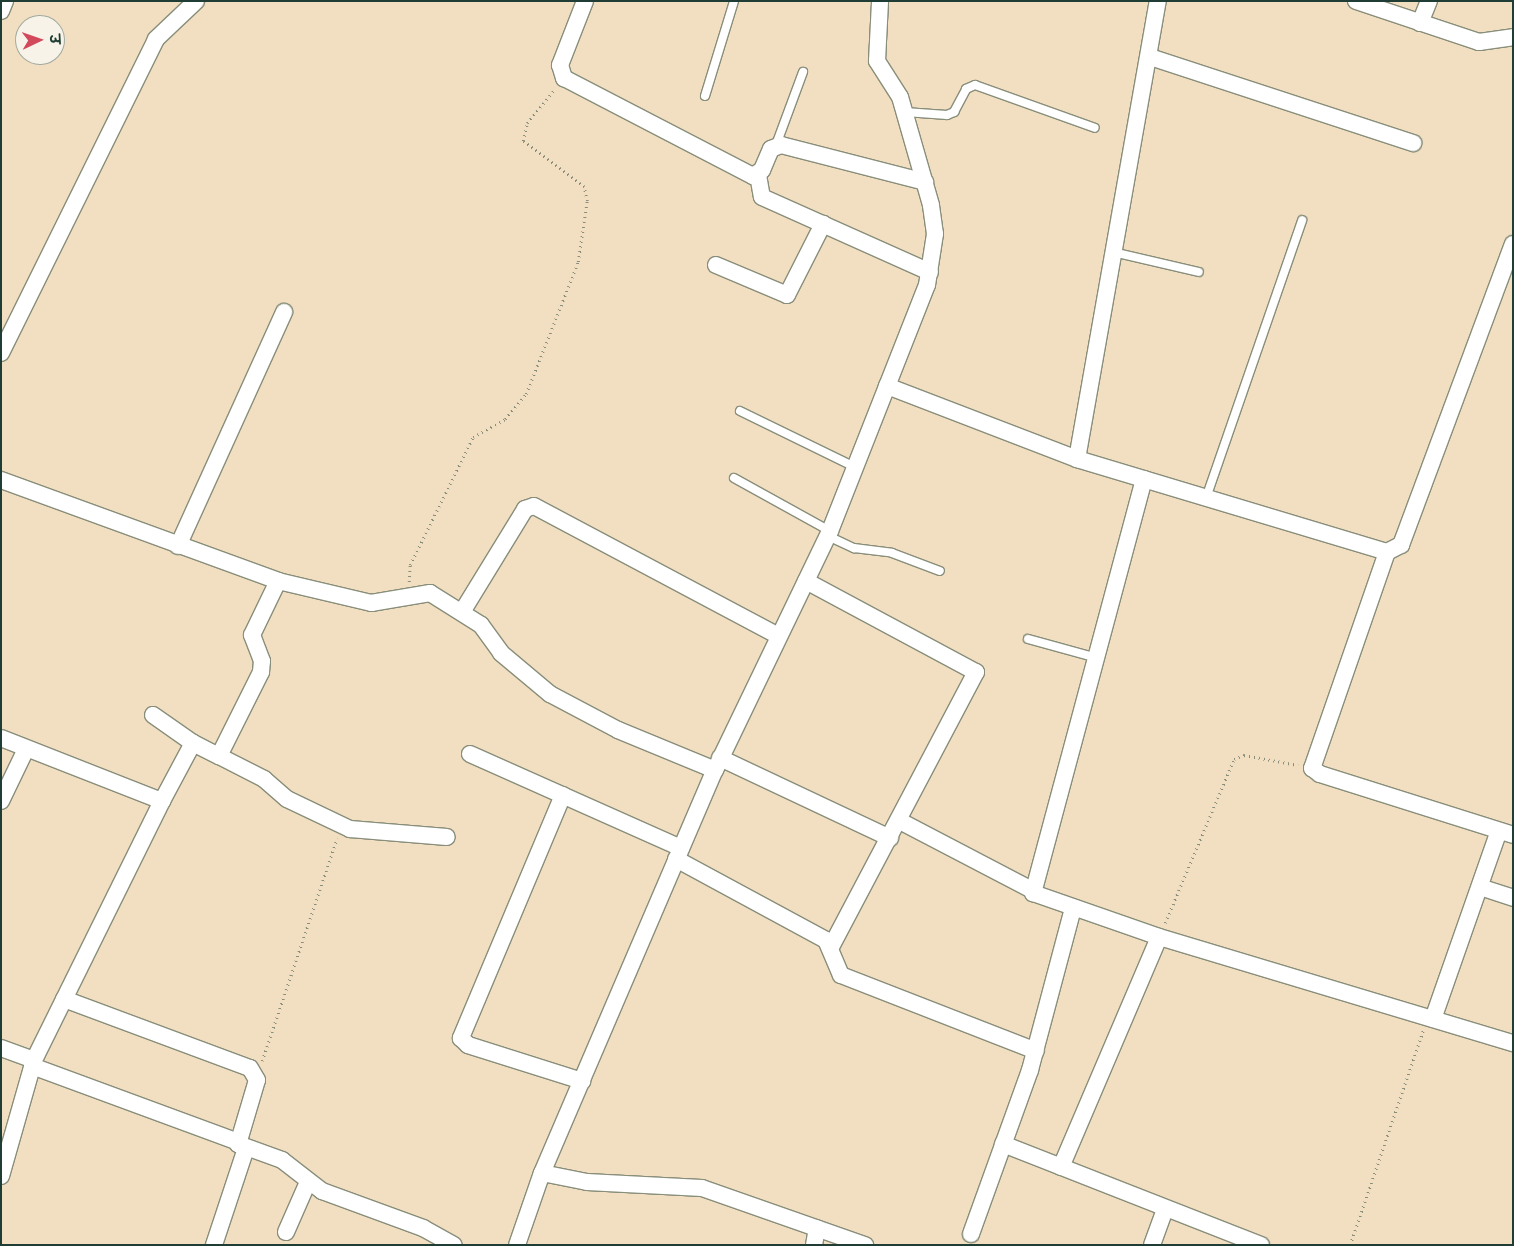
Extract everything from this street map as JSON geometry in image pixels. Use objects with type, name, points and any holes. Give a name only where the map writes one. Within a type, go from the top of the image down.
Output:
[{"type":"street","points":[[1,11],[5,1]]},
{"type":"street","points":[[1,353],[153,45],[196,1]]},
{"type":"street","points":[[585,1],[560,65],[564,78],[758,175]]},
{"type":"street","points":[[517,1245],[542,1173],[717,764],[829,533],[930,272],[935,234],[925,182],[905,112],[877,61],[880,1]]},
{"type":"street","points":[[1077,459],[1092,395],[1112,251],[1150,57],[1158,1]]},
{"type":"street","points":[[1357,1],[1479,42],[1513,37]]},
{"type":"street","points":[[1420,23],[1429,1]]},
{"type":"street","points":[[1150,57],[1413,143]]},
{"type":"street","points":[[925,182],[776,146],[758,175],[762,197],[930,272]]},
{"type":"street","points":[[716,265],[786,295],[823,224]]},
{"type":"street","points":[[887,386],[1077,459],[1387,552],[1401,545],[1513,244]]},
{"type":"street","points":[[178,546],[284,312]]},
{"type":"street","points":[[1,480],[36,489],[178,546],[278,581],[371,603],[413,593],[430,593],[481,625],[500,653],[550,694],[618,730],[717,764],[890,838]]},
{"type":"street","points":[[1032,890],[1097,658],[1144,480]]},
{"type":"street","points":[[462,612],[525,509],[534,506],[779,636]]},
{"type":"street","points":[[1387,552],[1312,768],[1320,774],[1506,833],[1430,1018]]},
{"type":"street","points":[[218,756],[261,672],[262,661],[252,635],[278,581]]},
{"type":"street","points":[[806,581],[976,672],[900,821],[832,945]]},
{"type":"street","points":[[153,715],[192,743],[264,778],[286,799],[341,825],[361,831],[422,832],[447,837]]},
{"type":"street","points":[[1,738],[162,801]]},
{"type":"street","points":[[1,1176],[33,1063],[192,743]]},
{"type":"street","points":[[1,800],[26,749]]},
{"type":"street","points":[[470,754],[563,795],[679,854],[832,945],[841,975],[1036,1051]]},
{"type":"street","points":[[563,795],[461,1038],[468,1045],[582,1081]]},
{"type":"street","points":[[900,821],[1032,890],[1037,896],[1159,937],[1513,1043]]},
{"type":"street","points":[[1483,888],[1513,898]]},
{"type":"street","points":[[971,1234],[1036,1051],[1073,908]]},
{"type":"street","points":[[1061,1167],[1159,937]]},
{"type":"street","points":[[64,999],[250,1068],[256,1076],[241,1144],[214,1245]]},
{"type":"street","points":[[1,1048],[33,1063],[282,1160],[308,1182],[454,1245]]},
{"type":"street","points":[[1003,1144],[1165,1210],[1261,1245]]},
{"type":"street","points":[[542,1173],[586,1182],[702,1188],[865,1245]]},
{"type":"street","points":[[286,1232],[308,1182]]},
{"type":"street","points":[[1152,1245],[1165,1210]]},
{"type":"street","points":[[814,1245],[817,1228]]},
{"type":"lane","points":[[705,96],[734,1]]},
{"type":"lane","points":[[776,146],[803,72]]},
{"type":"lane","points":[[905,112],[947,115],[954,112],[966,89],[975,85],[1094,128]]},
{"type":"lane","points":[[1206,498],[1302,220]]},
{"type":"lane","points":[[1112,251],[1199,272]]},
{"type":"lane","points":[[740,412],[855,467]]},
{"type":"lane","points":[[734,478],[854,548],[892,553],[940,571]]},
{"type":"lane","points":[[1028,639],[1097,658]]},
{"type":"path","points":[[413,593],[408,580],[410,565],[473,437],[505,420],[526,394],[578,262],[587,201],[584,188],[523,141],[527,123],[564,78]]},
{"type":"path","points":[[1159,937],[1234,759],[1244,755],[1312,768]]},
{"type":"path","points":[[256,1076],[341,825]]},
{"type":"path","points":[[1350,1245],[1430,1018]]}]
